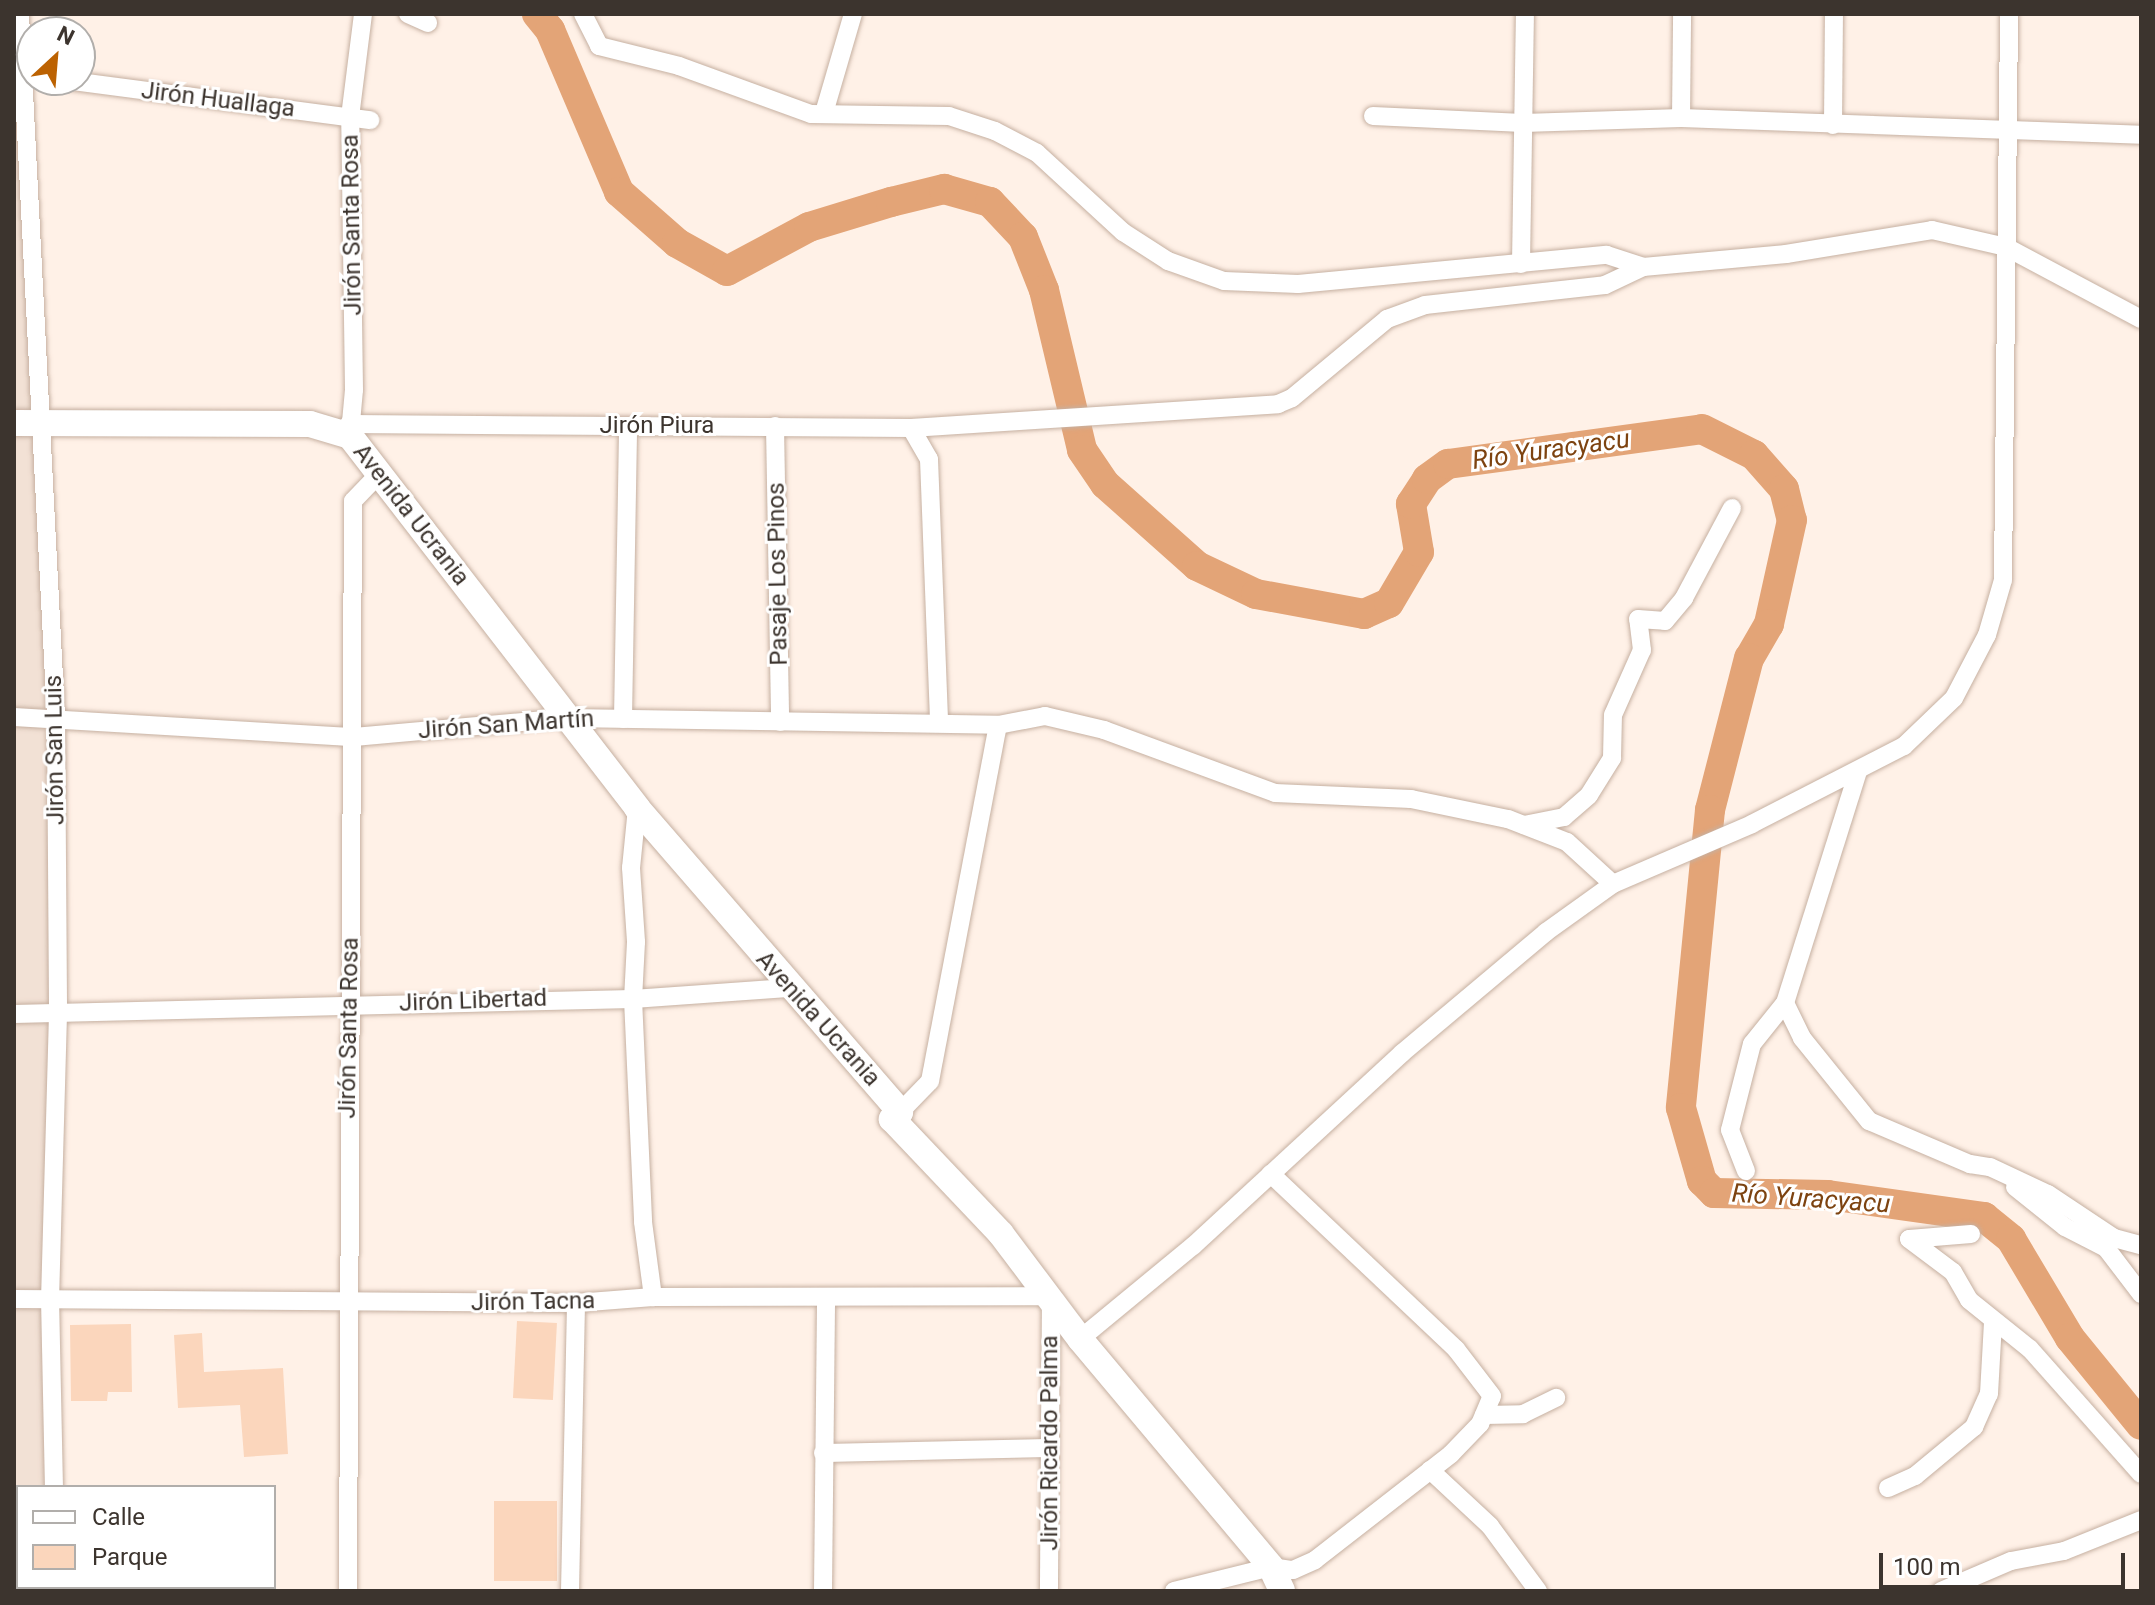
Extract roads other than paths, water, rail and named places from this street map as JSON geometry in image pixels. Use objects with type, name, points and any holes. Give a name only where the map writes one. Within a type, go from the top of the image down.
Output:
[{"type":"main road","name":"Jirón Piura","points":[[26,423],[310,424],[350,430]]},
{"type":"main road","name":"Avenida Ucrania","points":[[350,430],[378,475],[637,808],[788,988],[900,1112],[892,1119],[1001,1234],[1051,1296],[1080,1339],[1277,1579]]},
{"type":"street","name":"Jirón Santa Rosa","points":[[350,430],[354,390],[350,117],[363,14]]},
{"type":"street","points":[[408,14],[428,23]]},
{"type":"street","points":[[583,14],[599,46],[679,66],[811,114],[949,116],[995,131],[1037,153],[1123,232],[1168,261],[1224,281],[1298,284],[1607,255],[1643,267],[1786,254],[1932,230],[2006,247],[2141,319]]},
{"type":"street","points":[[824,113],[853,14]]},
{"type":"street","points":[[1521,264],[1525,14]]},
{"type":"street","points":[[1681,118],[1682,14]]},
{"type":"street","points":[[1833,125],[1834,14]]},
{"type":"street","points":[[1080,1339],[1271,1174],[1402,1053],[1546,932],[1613,884],[1752,824],[1904,746],[1954,698],[1987,635],[2003,580],[2009,14]]},
{"type":"street","name":"Jirón Huallaga","points":[[96,84],[370,120]]},
{"type":"street","name":"Jirón San Luis","points":[[22,96],[26,423],[56,718],[58,1014],[50,1298],[54,1485]]},
{"type":"street","points":[[1373,116],[1523,123],[1681,118],[2141,135]]},
{"type":"street","name":"Jirón Piura","points":[[350,430],[628,426],[911,428],[1278,404],[1292,398],[1387,319],[1425,305],[1605,285],[1643,267]]},
{"type":"street","points":[[623,719],[628,426]]},
{"type":"street","name":"Pasaje Los Pinos","points":[[775,426],[780,722]]},
{"type":"street","points":[[911,428],[929,459],[939,723]]},
{"type":"street","name":"Jirón Santa Rosa","points":[[348,1591],[348,1005],[354,737],[353,501],[378,475]]},
{"type":"street","points":[[1524,825],[1564,817],[1589,795],[1612,758],[1613,715],[1642,650],[1638,619],[1665,621],[1684,598],[1732,508]]},
{"type":"street","name":"Jirón San Martín","points":[[14,717],[354,737],[569,718],[998,725],[1045,716],[1104,730],[1275,793],[1411,799],[1524,825],[1567,842],[1613,884]]},
{"type":"street","points":[[900,1112],[930,1081],[998,725]]},
{"type":"street","points":[[1746,1171],[1730,1130],[1752,1044],[1785,1003],[1858,771]]},
{"type":"street","points":[[637,808],[631,868],[636,942],[633,999],[643,1222],[653,1297]]},
{"type":"street","name":"Jirón Libertad","points":[[14,1014],[633,999],[788,988]]},
{"type":"street","points":[[1785,1003],[1802,1038],[1869,1121],[2011,1177],[2114,1238],[2141,1245]]},
{"type":"street","points":[[1174,1591],[1277,1579],[1315,1560],[1430,1470],[1484,1415],[1492,1396],[1456,1349],[1271,1174]]},
{"type":"street","points":[[2011,1177],[2017,1190],[2065,1227],[2106,1248],[2141,1294]]},
{"type":"street","points":[[1971,1234],[1909,1239],[1953,1272],[1969,1300],[2030,1349],[2141,1474]]},
{"type":"street","name":"Jirón Tacna","points":[[14,1299],[576,1303],[653,1297],[1051,1296]]},
{"type":"street","name":"Jirón Ricardo Palma","points":[[1049,1591],[1051,1296]]},
{"type":"street","points":[[823,1591],[826,1298]]},
{"type":"street","points":[[570,1591],[576,1303]]},
{"type":"street","points":[[1888,1488],[1915,1476],[1974,1427],[1989,1394],[1993,1322]]},
{"type":"street","points":[[1484,1415],[1523,1414],[1556,1398]]},
{"type":"street","points":[[823,1453],[1050,1448]]},
{"type":"street","points":[[1430,1470],[1490,1526],[1538,1591]]},
{"type":"street","points":[[1941,1591],[2011,1561],[2064,1551],[2141,1520]]},
{"type":"waterway","name":"Río Yuracyacu","points":[[537,14],[550,30],[619,192],[677,243],[727,271],[809,227],[891,202],[944,189],[990,202],[1023,237],[1044,290],[1082,450],[1105,484],[1197,566],[1256,594],[1364,614],[1389,603],[1419,552],[1411,504],[1427,479],[1448,464],[1702,429],[1754,455],[1784,489],[1792,520],[1769,624],[1749,658],[1710,810],[1681,1108],[1702,1181],[1714,1193],[1828,1195],[1984,1217],[2011,1239],[2070,1338],[2141,1425]]}]
